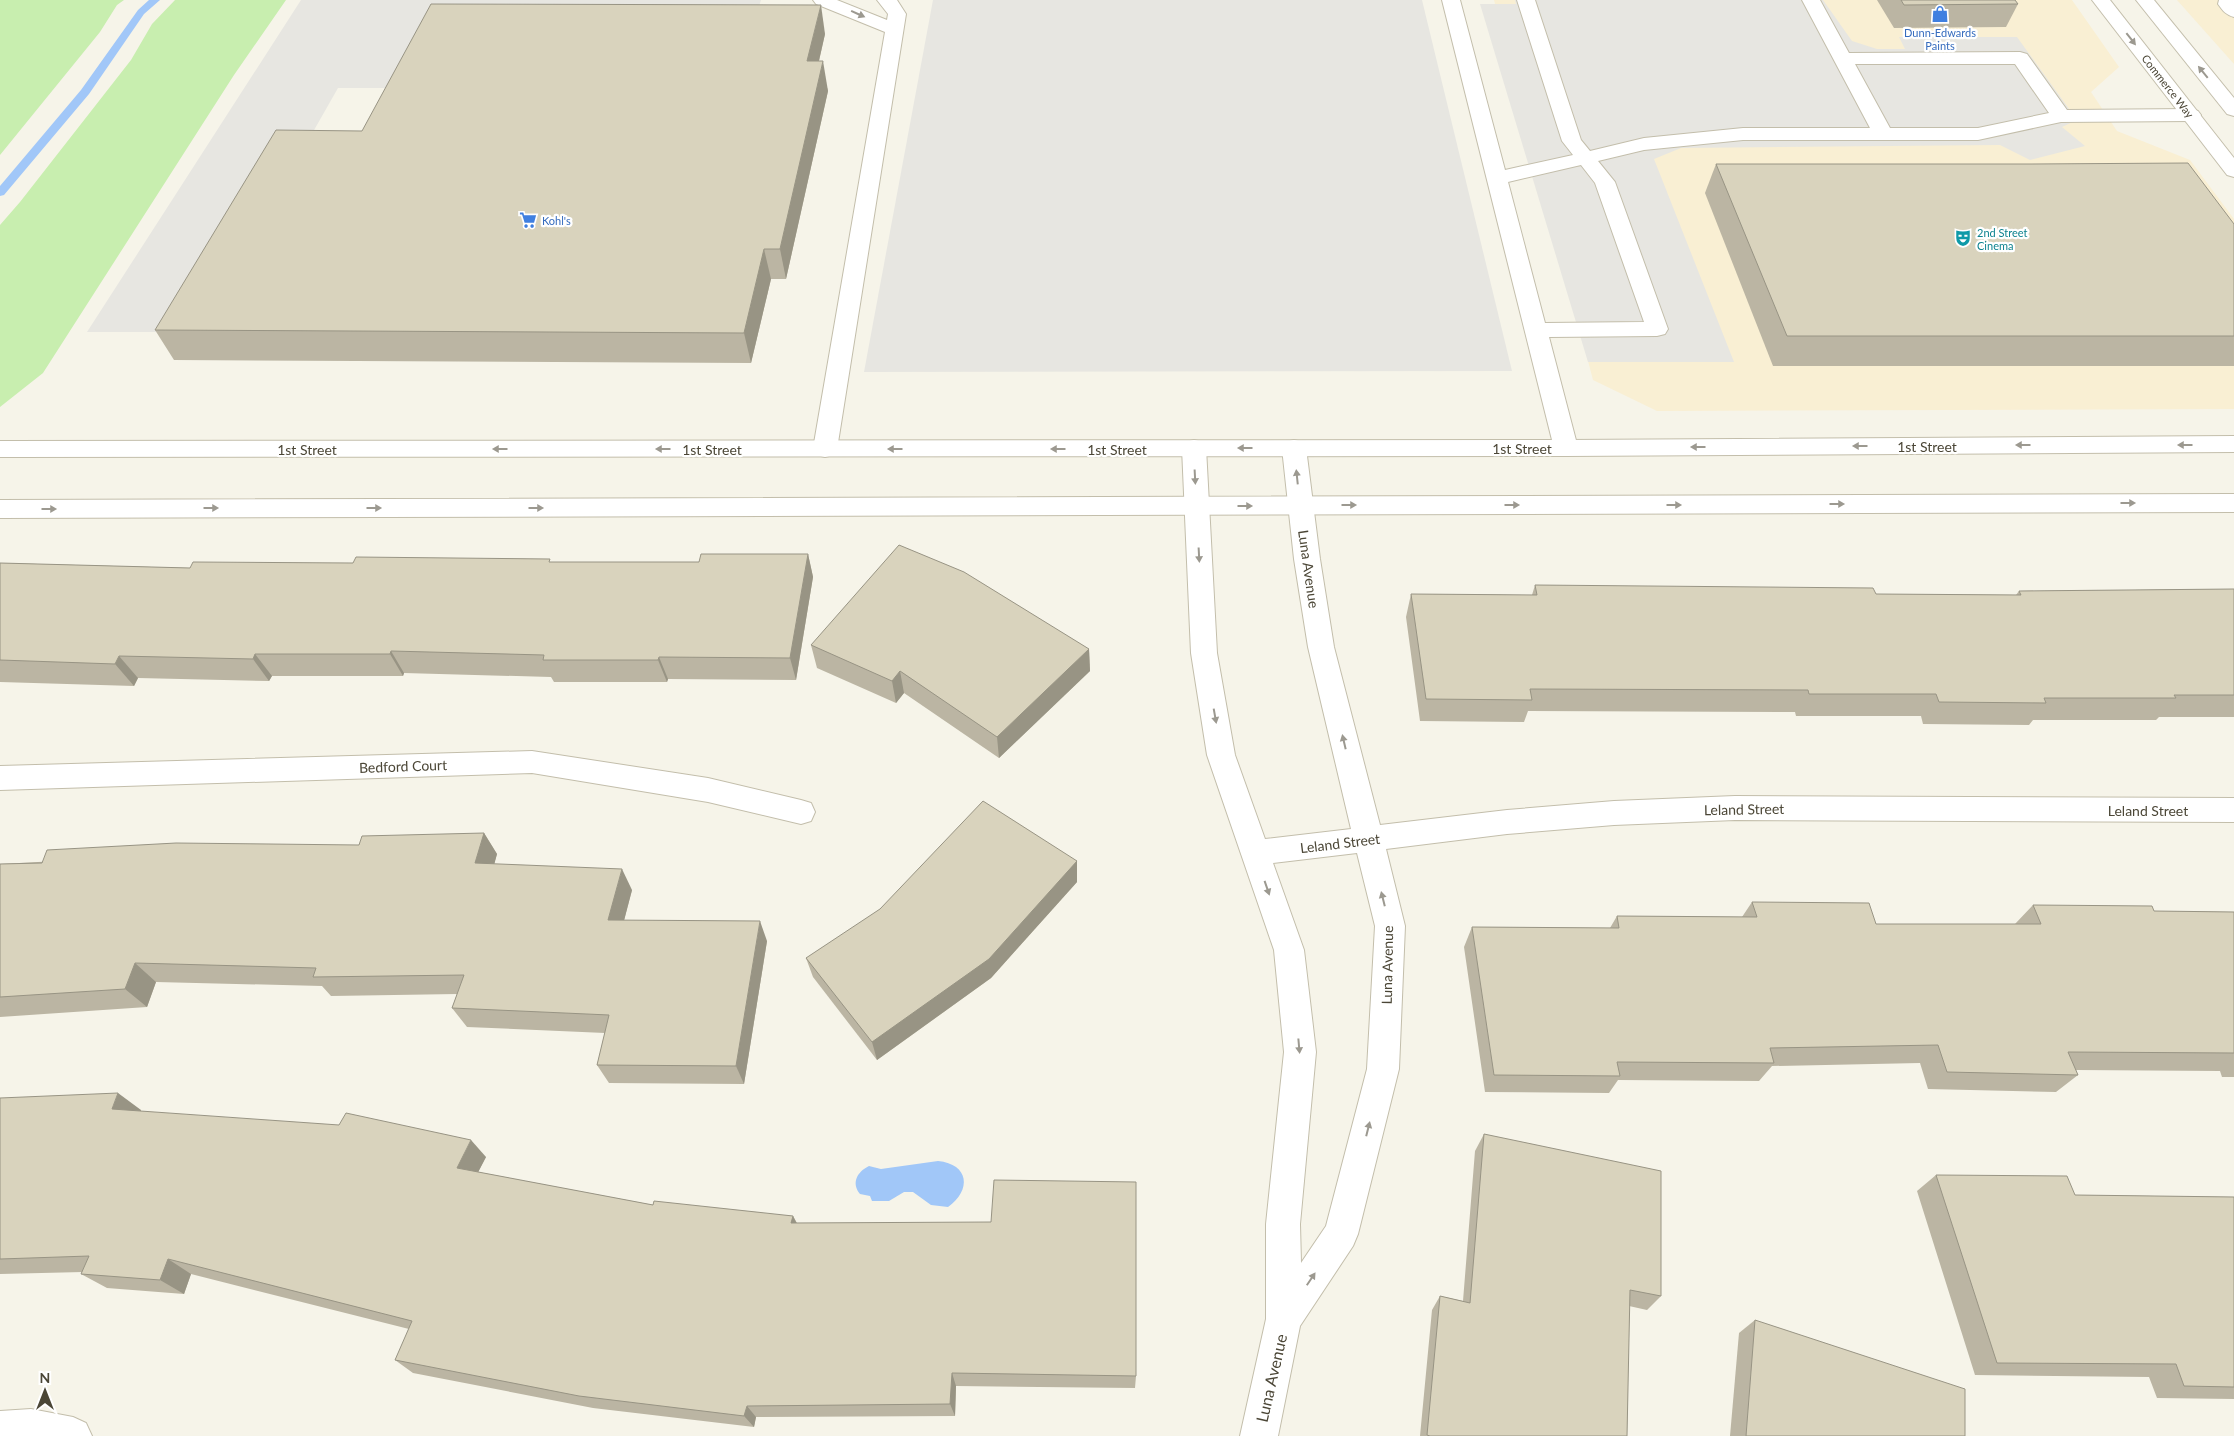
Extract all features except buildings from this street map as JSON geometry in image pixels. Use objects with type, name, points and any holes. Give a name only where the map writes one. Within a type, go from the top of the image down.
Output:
[{"type":"street","points":[[822,0],[895,30]]},
{"type":"street","points":[[825,449],[895,30],[897,14],[890,2],[886,0]]},
{"type":"street","points":[[1452,0],[1566,448]]},
{"type":"street","points":[[1526,0],[1572,141],[1605,182],[1657,329],[1536,330]]},
{"type":"street","points":[[1811,0],[1882,134]]},
{"type":"street","name":"Commerce Way","points":[[2101,0],[2234,171]]},
{"type":"street","points":[[2145,0],[2234,110]]},
{"type":"street","points":[[2228,0],[2227,4],[2234,12]]},
{"type":"street","points":[[1842,59],[2020,58],[2061,116]]},
{"type":"street","points":[[1497,178],[1644,144],[1744,134],[1978,134],[2061,116],[2191,116]]},
{"type":"street","name":"1st Street","points":[[0,449],[1566,448],[2234,444]]},
{"type":"street","name":"Luna Avenue","points":[[1194,448],[1204,653],[1221,755],[1289,950],[1300,1052],[1283,1224],[1284,1319],[1259,1436]]},
{"type":"street","name":"Luna Avenue","points":[[1284,1319],[1341,1234],[1383,1069],[1390,926],[1321,647],[1294,448]]},
{"type":"street","points":[[0,509],[2234,503]]},
{"type":"street","name":"Bedford Court","points":[[0,778],[54,778],[532,762],[708,790],[801,812]]},
{"type":"street","name":"Leland Street","points":[[1255,853],[1506,822],[1614,813],[1735,808],[2234,810]]},
{"type":"street","points":[[0,1430],[31,1428],[73,1436]]},
{"type":"shaded area","points":[[301,0],[761,0],[752,29],[414,88],[338,88],[297,160],[191,332],[87,332]]},
{"type":"shaded area","points":[[933,0],[1422,0],[1512,371],[864,372]]},
{"type":"shaded area","points":[[1494,0],[2072,0],[2119,67],[2091,92],[2117,131],[2190,160],[2234,219],[2234,409],[1657,411],[1593,380]]},
{"type":"shaded area","points":[[1515,0],[1823,0],[1852,41],[1877,49],[1905,49],[1899,37],[2017,37],[2077,120],[2062,127],[2085,146],[2030,160],[2000,145],[1681,148],[1654,159],[1734,362],[1588,362],[1480,4],[1516,4]]},
{"type":"shaded area","points":[[2177,0],[2234,0],[2234,64]]},
{"type":"green space","points":[[0,0],[124,0],[117,5],[100,32],[0,155]]},
{"type":"green space","points":[[175,0],[286,0],[234,75],[43,373],[0,407],[0,225],[131,60],[152,24]]},
{"type":"water","points":[[938,1161],[956,1167],[964,1179],[961,1193],[948,1207],[931,1205],[913,1192],[904,1192],[889,1201],[872,1201],[870,1196],[860,1194],[857,1190],[857,1178],[861,1171],[869,1166],[881,1169]]},
{"type":"waterway","points":[[0,193],[85,92],[141,12],[155,0]]},
{"type":"place","name":"Dunn-Edwards Paints","points":[[1940,14]]},
{"type":"place","name":"Kohl's","points":[[528,220]]},
{"type":"place","name":"2nd Street Cinema","points":[[1963,238]]}]
